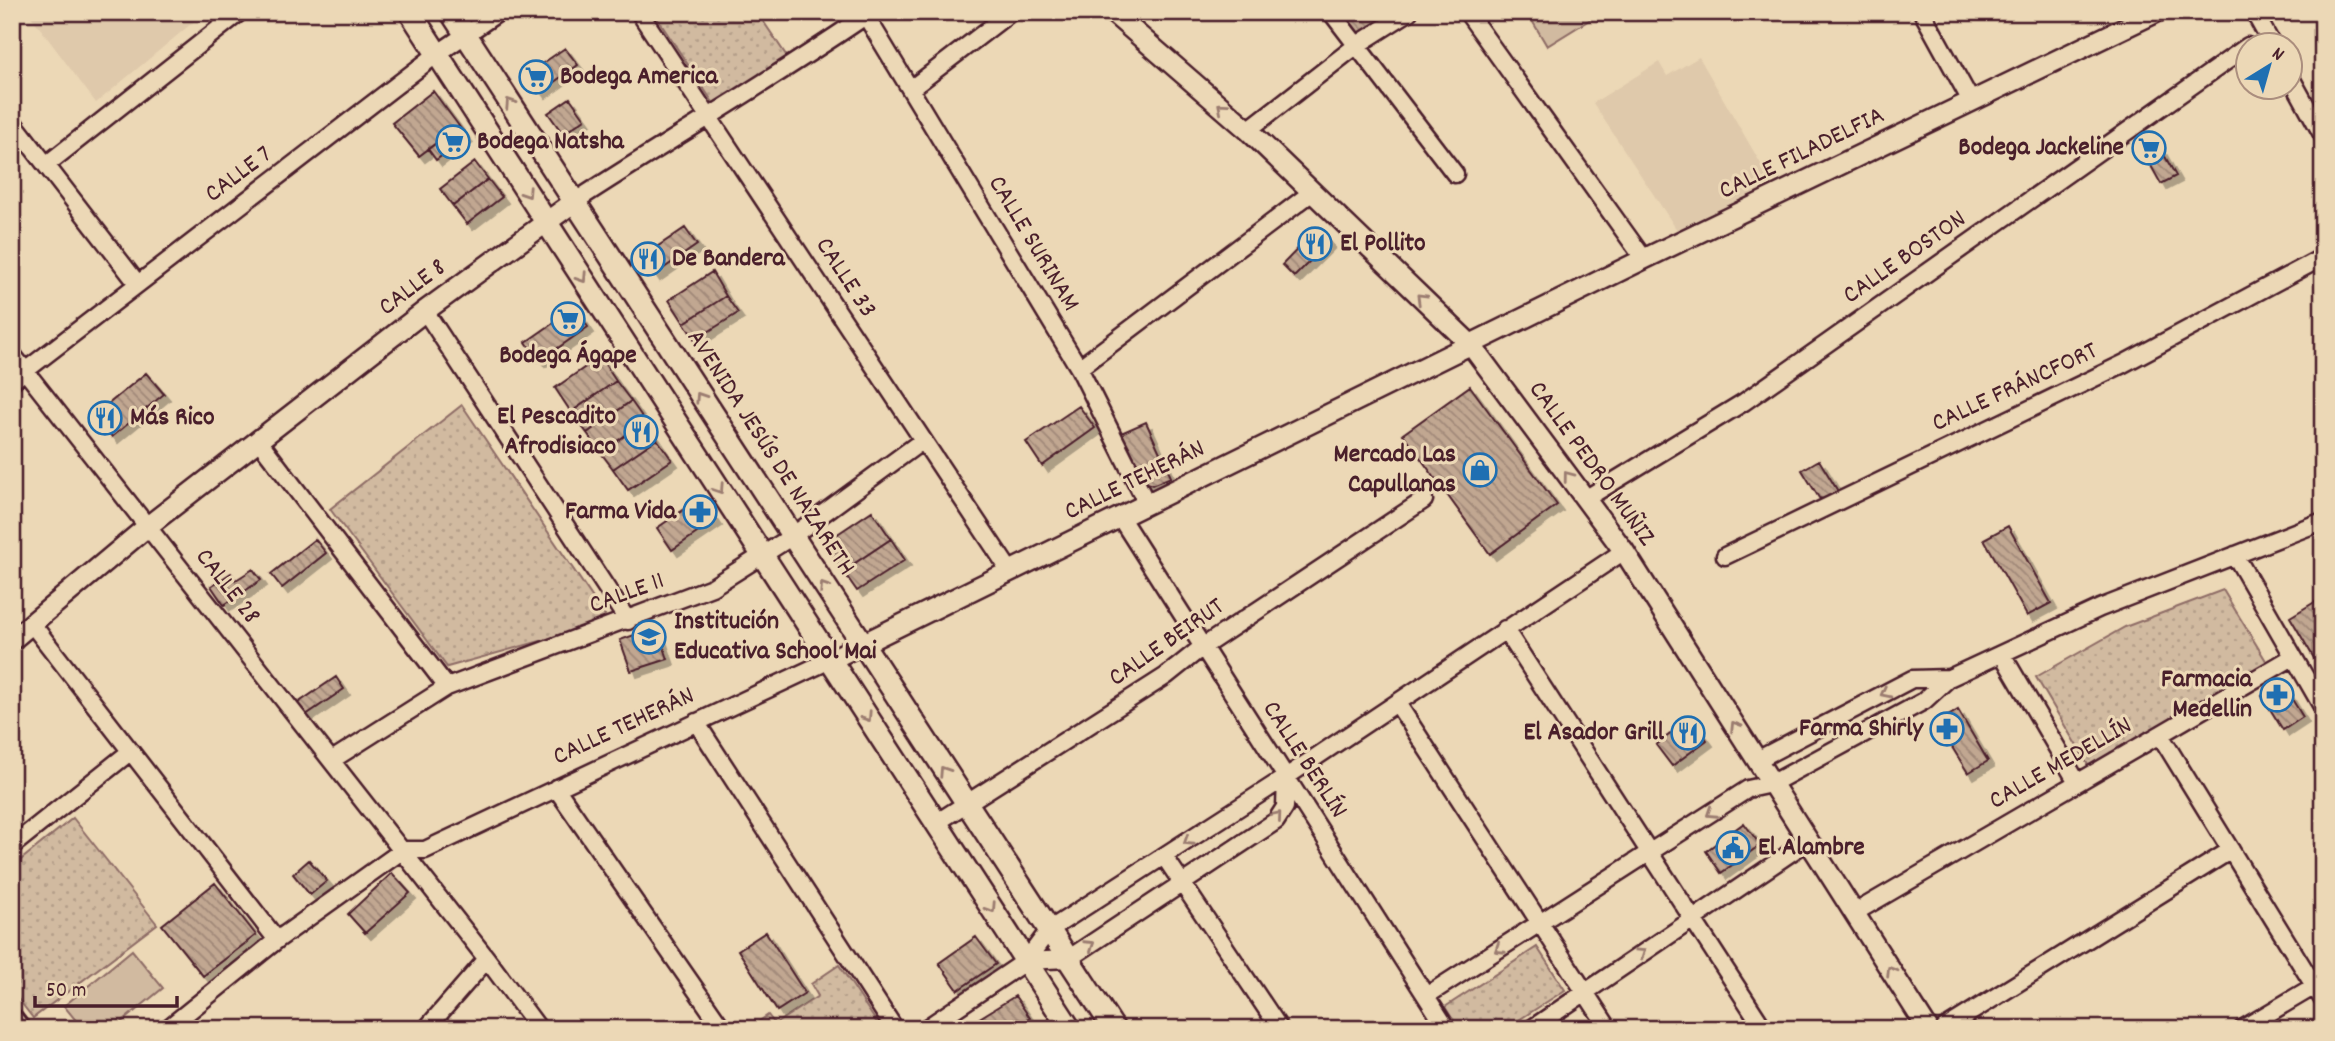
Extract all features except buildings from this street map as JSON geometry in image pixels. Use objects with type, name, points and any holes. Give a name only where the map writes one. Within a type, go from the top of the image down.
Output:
[{"type":"main road","points":[[410,12],[1070,1029]]},
{"type":"main road","name":"AVENIDA JESÚS DE NAZARETH","points":[[451,12],[861,645],[1114,1029]]},
{"type":"street","points":[[211,12],[222,26]]},
{"type":"street","points":[[46,165],[240,12]]},
{"type":"street","name":"CALLE 7","points":[[12,381],[437,54],[499,12]]},
{"type":"street","name":"CALLE 33","points":[[639,12],[1010,571]]},
{"type":"street","points":[[912,89],[1011,12]]},
{"type":"street","name":"CALLE PEDRO MUÑIZ","points":[[1112,12],[1248,130],[1471,345],[1624,551],[1928,1029]]},
{"type":"street","points":[[1331,12],[1455,174]]},
{"type":"street","points":[[1248,130],[1357,45],[1409,12]]},
{"type":"street","points":[[1467,12],[1644,259]]},
{"type":"street","points":[[1922,12],[1971,101]]},
{"type":"street","name":"CALLE FILADELFIA","points":[[1471,345],[2157,12]]},
{"type":"street","points":[[2254,12],[2265,32]]},
{"type":"street","name":"CALLE 8","points":[[12,640],[148,526],[545,220],[708,115],[806,57],[869,14]]},
{"type":"street","name":"CALLE SURINAM","points":[[869,14],[1079,368],[1147,504]]},
{"type":"street","name":"CALLE BOSTON","points":[[1585,499],[1744,402],[2234,56]]},
{"type":"street","points":[[2304,97],[2319,119],[2323,136]]},
{"type":"street","points":[[12,121],[137,284]]},
{"type":"street","points":[[1079,368],[1311,193]]},
{"type":"street","name":"CALLE FRÁNCFORT","points":[[1725,556],[2123,364],[2323,257]]},
{"type":"street","points":[[425,311],[628,621]]},
{"type":"street","name":"CALLE TEHERÁN","points":[[167,1029],[277,940],[403,850],[425,849],[830,660],[1471,345]]},
{"type":"street","name":"CALLE 28","points":[[12,354],[403,850],[539,1029]]},
{"type":"street","points":[[259,441],[447,687]]},
{"type":"street","name":"CALLE 11","points":[[331,760],[447,687],[628,621],[712,587],[791,537],[922,441]]},
{"type":"street","name":"CALLE BEIRUT","points":[[936,823],[1166,676],[1201,648],[1424,500]]},
{"type":"street","name":"CALLE BERLÍN","points":[[1120,517],[1201,648],[1447,1029]]},
{"type":"street","points":[[1426,996],[1748,789],[1771,784],[1924,701],[1949,678],[2100,608],[2323,521]]},
{"type":"street","points":[[925,1029],[1026,961],[1049,930],[1286,777],[1624,551]]},
{"type":"street","points":[[2235,555],[2323,708]]},
{"type":"street","points":[[32,624],[277,940]]},
{"type":"street","points":[[1505,629],[1764,1029]]},
{"type":"street","points":[[2002,654],[2077,782]]},
{"type":"street","name":"CALLE MEDELLÍN","points":[[1854,913],[2293,657]]},
{"type":"street","points":[[1756,760],[1912,680],[1949,678]]},
{"type":"street","points":[[1397,703],[1609,1029]]},
{"type":"street","points":[[696,722],[895,1029]]},
{"type":"street","points":[[2161,735],[2320,989],[2242,1029]]},
{"type":"street","points":[[12,846],[131,751]]},
{"type":"street","points":[[1026,961],[1068,959],[1276,821],[1284,807],[1286,777]]},
{"type":"street","points":[[556,788],[723,1029]]},
{"type":"street","points":[[1531,1029],[1808,841]]},
{"type":"street","points":[[1944,1029],[2231,850]]},
{"type":"street","points":[[1164,856],[1280,1029]]},
{"type":"street","points":[[426,1029],[487,959]]},
{"type":"street","points":[[12,1016],[22,1029]]},
{"type":"shaded area","points":[[28,12],[191,12],[197,19],[96,103]]},
{"type":"shaded area","points":[[653,12],[757,12],[790,61],[718,110]]},
{"type":"shaded area","points":[[1527,12],[1602,12],[1547,46]]},
{"type":"shaded area","points":[[1699,57],[1772,183],[1677,230],[1593,103],[1659,62],[1667,76]]},
{"type":"shaded area","points":[[462,405],[609,622],[447,667],[330,509]]},
{"type":"shaded area","points":[[2223,590],[2271,669],[2091,770],[2036,677],[2125,627]]},
{"type":"shaded area","points":[[73,818],[157,924],[33,1018],[12,991],[12,867]]},
{"type":"shaded area","points":[[1537,947],[1565,990],[1505,1029],[1459,1029],[1445,1007]]},
{"type":"shaded area","points":[[132,950],[163,988],[113,1029],[83,1029],[64,1006]]},
{"type":"shaded area","points":[[839,965],[881,1029],[748,1029],[768,1015],[775,1024],[818,996],[811,984]]},
{"type":"place","name":"Bodega America","points":[[536,77]]},
{"type":"place","name":"Bodega Natsha","points":[[453,142]]},
{"type":"place","name":"Bodega Jackeline","points":[[2149,148]]},
{"type":"place","name":"El Pollito","points":[[1315,244]]},
{"type":"place","name":"De Bandera","points":[[648,259]]},
{"type":"place","name":"Bodega Ágape","points":[[568,319]]},
{"type":"place","name":"Más Rico","points":[[105,418]]},
{"type":"place","name":"El Pescadito Afrodisiaco","points":[[641,432]]},
{"type":"place","name":"Mercado Las Capullanas","points":[[1480,470]]},
{"type":"place","name":"Farma Vida","points":[[700,512]]},
{"type":"place","name":"Institución Educativa School Mai","points":[[649,637]]},
{"type":"place","name":"Farmacia Medellin","points":[[2277,695]]},
{"type":"place","name":"Farma Shirly","points":[[1947,729]]},
{"type":"place","name":"El Asador Grill","points":[[1688,733]]},
{"type":"place","name":"El Alambre","points":[[1733,848]]}]
